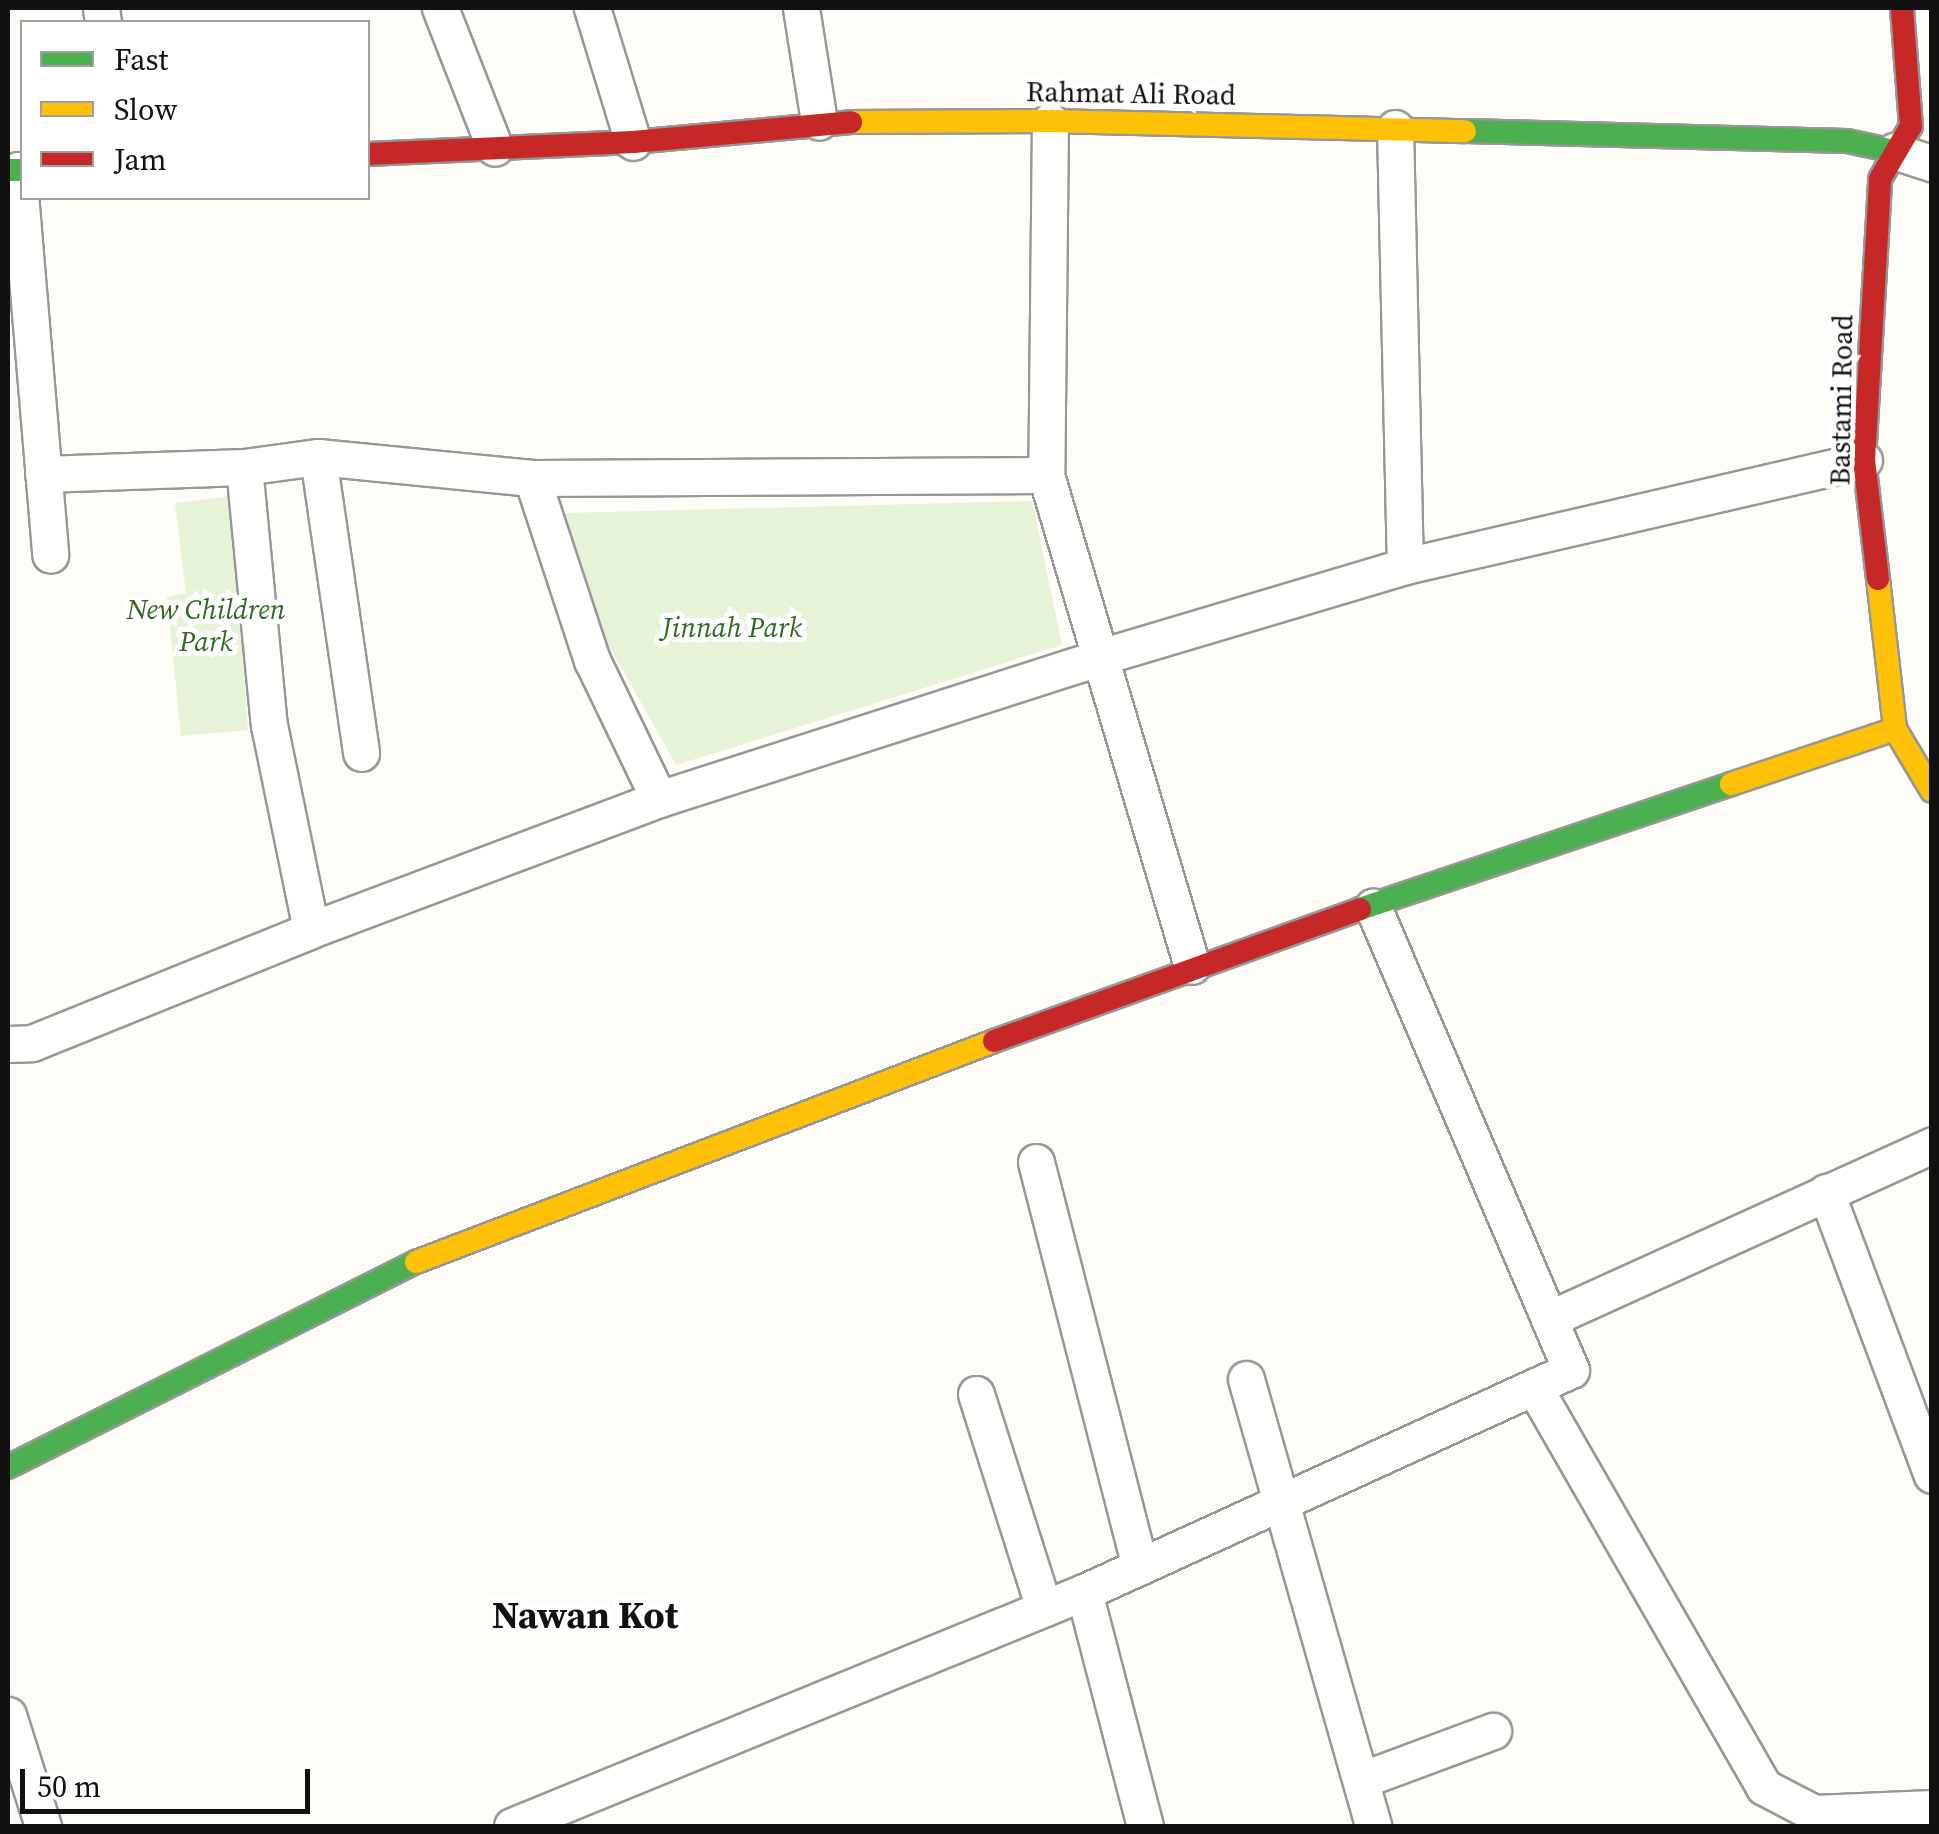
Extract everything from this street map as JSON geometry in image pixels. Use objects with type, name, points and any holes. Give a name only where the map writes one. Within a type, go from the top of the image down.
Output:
[{"type":"street","points":[[440,8],[495,148]]},
{"type":"street","points":[[592,8],[633,142]]},
{"type":"street","points":[[801,8],[820,122]]},
{"type":"street","name":"Bastami Road","points":[[1902,8],[1911,126],[1880,179],[1864,460],[1894,729],[1932,791]]},
{"type":"street","points":[[1050,121],[1046,474],[1192,966]]},
{"type":"street","name":"Rahmat Ali Road","points":[[370,154],[633,142],[820,122],[1050,121],[1847,141],[1894,151]]},
{"type":"street","points":[[1395,128],[1405,566]]},
{"type":"street","points":[[1894,151],[1932,163]]},
{"type":"street","points":[[16,170],[50,554]]},
{"type":"street","points":[[43,474],[244,467],[318,457],[532,478],[1046,474]]},
{"type":"street","points":[[318,457],[361,753]]},
{"type":"street","points":[[8,1044],[32,1043],[311,930],[659,798],[1100,657],[1405,566],[1864,460]]},
{"type":"street","points":[[244,467],[268,726],[311,930]]},
{"type":"street","points":[[532,478],[592,660],[659,798]]},
{"type":"street","points":[[8,1466],[440,1250],[1192,966],[1894,729]]},
{"type":"street","points":[[512,1826],[1084,1592],[1570,1370],[1373,907]]},
{"type":"street","points":[[1550,1319],[1932,1146]]},
{"type":"street","points":[[1036,1162],[1140,1567]]},
{"type":"street","points":[[1826,1192],[1932,1475]]},
{"type":"street","points":[[1246,1379],[1284,1500],[1373,1826]]},
{"type":"street","points":[[1534,1386],[1764,1787],[1814,1812],[1932,1808]]},
{"type":"street","points":[[976,1394],[1044,1608]]},
{"type":"street","points":[[1084,1592],[1145,1826]]},
{"type":"street","points":[[8,1715],[43,1826]]},
{"type":"street","points":[[1361,1780],[1494,1731]]},
{"type":"green space","name":"New Children Park","points":[[232,496],[248,730],[181,736],[167,597],[186,593],[175,503]]},
{"type":"green space","name":"Jinnah Park","points":[[1032,501],[1062,645],[676,765],[608,644],[564,513]]},
{"type":"traffic: fast","points":[[1465,131],[1847,141],[1894,151]]},
{"type":"traffic: fast","points":[[8,170],[20,170]]},
{"type":"traffic: fast","points":[[1360,909],[1731,784]]},
{"type":"traffic: fast","points":[[8,1467],[416,1262]]},
{"type":"traffic: slow","points":[[851,122],[1050,121],[1465,131]]},
{"type":"traffic: slow","points":[[1878,579],[1895,729],[1932,791]]},
{"type":"traffic: slow","points":[[1731,784],[1895,729]]},
{"type":"traffic: slow","points":[[416,1262],[994,1041]]},
{"type":"traffic: jam","points":[[1878,579],[1864,460],[1880,179],[1911,126],[1902,8]]},
{"type":"traffic: jam","points":[[370,154],[633,142],[851,122]]},
{"type":"traffic: jam","points":[[994,1041],[1360,909]]},
{"type":"district","name":"Nawan Kot","points":[[585,1616]]}]
